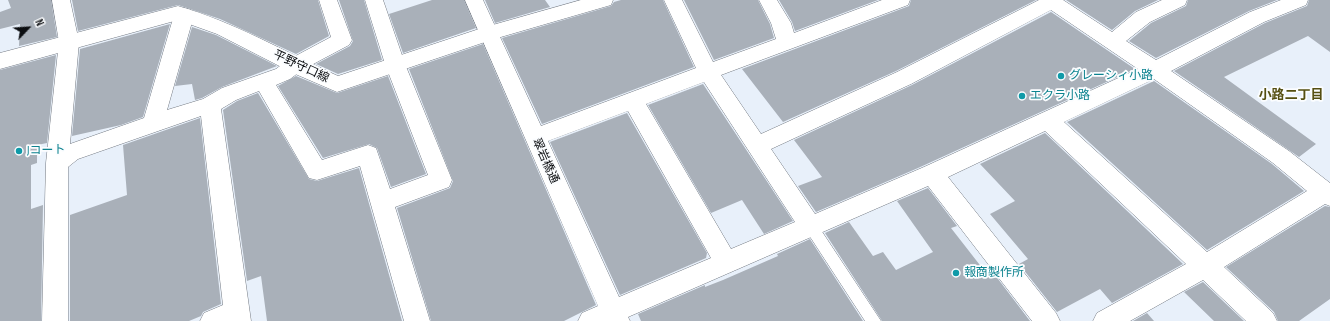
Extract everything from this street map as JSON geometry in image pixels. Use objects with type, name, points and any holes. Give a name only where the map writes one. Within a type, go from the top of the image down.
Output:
[{"type":"street","points":[[56,321],[57,163],[69,42],[61,0]]},
{"type":"street","points":[[57,163],[70,153],[153,123],[210,105],[229,94],[283,74],[295,65],[342,40],[328,0]]},
{"type":"street","points":[[374,0],[396,64],[441,180],[382,202]]},
{"type":"street","name":"翠岩橋通","points":[[474,0],[535,137],[607,318]]},
{"type":"street","name":"平野守口線","points":[[0,61],[178,9],[227,29],[295,65],[337,84],[489,33],[604,0]]},
{"type":"street","points":[[673,0],[708,72],[810,225]]},
{"type":"street","points":[[768,0],[782,23],[787,43]]},
{"type":"street","points":[[535,137],[787,43],[853,8],[901,0]]},
{"type":"street","points":[[1112,42],[1143,17],[1178,0]]},
{"type":"street","points":[[607,318],[726,262],[932,174],[1049,121],[1155,70],[1257,17],[1275,4],[1298,0]]},
{"type":"street","points":[[757,146],[904,78],[1050,1],[1155,70],[1281,157],[1328,194],[1205,266],[1106,321]]},
{"type":"street","points":[[153,123],[178,9]]},
{"type":"street","points":[[263,81],[317,171],[368,154],[417,321]]},
{"type":"street","points":[[633,100],[726,262]]},
{"type":"street","points":[[210,105],[238,316],[213,321]]},
{"type":"street","points":[[1049,121],[1264,321]]},
{"type":"street","points":[[932,174],[1047,321]]},
{"type":"lane","points":[[810,225],[874,321]]},
{"type":"building","points":[[8,0],[51,0],[57,37],[19,46],[20,24],[0,29],[0,12],[11,8]]},
{"type":"building","points":[[72,0],[318,0],[329,36],[296,54],[220,19],[178,5],[78,31]]},
{"type":"building","points":[[339,0],[364,0],[382,60],[338,74],[316,64],[350,46],[353,41]]},
{"type":"building","points":[[432,0],[464,0],[476,28],[403,53],[389,14]]},
{"type":"building","points":[[485,0],[545,0],[550,7],[495,23]]},
{"type":"building","points":[[621,0],[663,0],[694,67],[542,124],[502,38],[611,6],[614,2]]},
{"type":"building","points":[[684,0],[758,0],[770,24],[774,38],[714,60]]},
{"type":"building","points":[[779,0],[878,0],[795,31],[792,22]]},
{"type":"building","points":[[911,0],[1036,0],[896,71],[783,122],[742,69],[909,6]]},
{"type":"building","points":[[1066,0],[1158,0],[1135,11],[1112,30]]},
{"type":"building","points":[[1188,0],[1277,0],[1249,11],[1156,58],[1129,41],[1151,23],[1186,6]]},
{"type":"building","points":[[1309,0],[1330,0],[1330,52],[1308,36],[1224,77],[1316,144],[1299,157],[1174,71],[1265,23],[1307,6]]},
{"type":"building","points":[[1051,12],[1135,69],[918,168],[816,212],[798,186],[822,177],[794,140],[912,85]]},
{"type":"building","points":[[170,24],[143,117],[121,125],[72,136],[80,49]]},
{"type":"building","points":[[192,27],[216,35],[277,66],[222,87],[202,98],[195,100],[192,84],[175,86]]},
{"type":"building","points":[[483,44],[596,305],[564,321],[431,321],[397,208],[450,188],[453,181],[409,69]]},
{"type":"building","points":[[56,55],[47,143],[37,145],[37,163],[31,165],[31,209],[43,205],[41,321],[0,321],[0,70]]},
{"type":"building","points":[[296,76],[337,93],[388,76],[426,174],[391,187],[377,148],[369,144],[323,158],[278,86]]},
{"type":"building","points":[[1154,81],[1272,164],[1304,191],[1207,250],[1067,122]]},
{"type":"building","points":[[703,84],[793,221],[764,234],[742,200],[711,213],[648,105]]},
{"type":"building","points":[[258,93],[309,179],[317,181],[359,168],[402,321],[267,321],[261,276],[247,281],[223,110],[237,101]]},
{"type":"building","points":[[627,113],[707,253],[706,258],[620,295],[550,142]]},
{"type":"building","points":[[200,118],[221,304],[203,312],[201,316],[189,321],[70,321],[70,215],[127,195],[123,145]]},
{"type":"building","points":[[1045,133],[1183,264],[1112,303],[1100,289],[1057,312],[1019,264],[1028,259],[990,214],[1015,201],[980,164]]},
{"type":"building","points":[[928,188],[957,226],[951,228],[990,278],[995,275],[1030,321],[882,321],[825,233],[849,222],[873,256],[883,252],[896,270],[933,252],[897,201]]},
{"type":"building","points":[[1325,206],[1330,207],[1330,299],[1299,321],[1278,321],[1274,312],[1226,267]]},
{"type":"building","points":[[810,239],[863,321],[641,321],[638,314],[705,285],[705,287],[723,280],[778,256],[777,254]]},
{"type":"building","points":[[1203,282],[1244,321],[1214,321],[1184,292]]},
{"type":"building","points":[[1147,313],[1154,321],[1133,321]]},
{"type":"place","name":"グレーシィ小路","points":[[1061,76]]},
{"type":"place","name":"エクラ小路","points":[[1022,96]]},
{"type":"place","name":"Jコート","points":[[19,151]]},
{"type":"place","name":"報商製作所","points":[[956,273]]},
{"type":"district","name":"小路二丁目","points":[[1291,96]]}]
